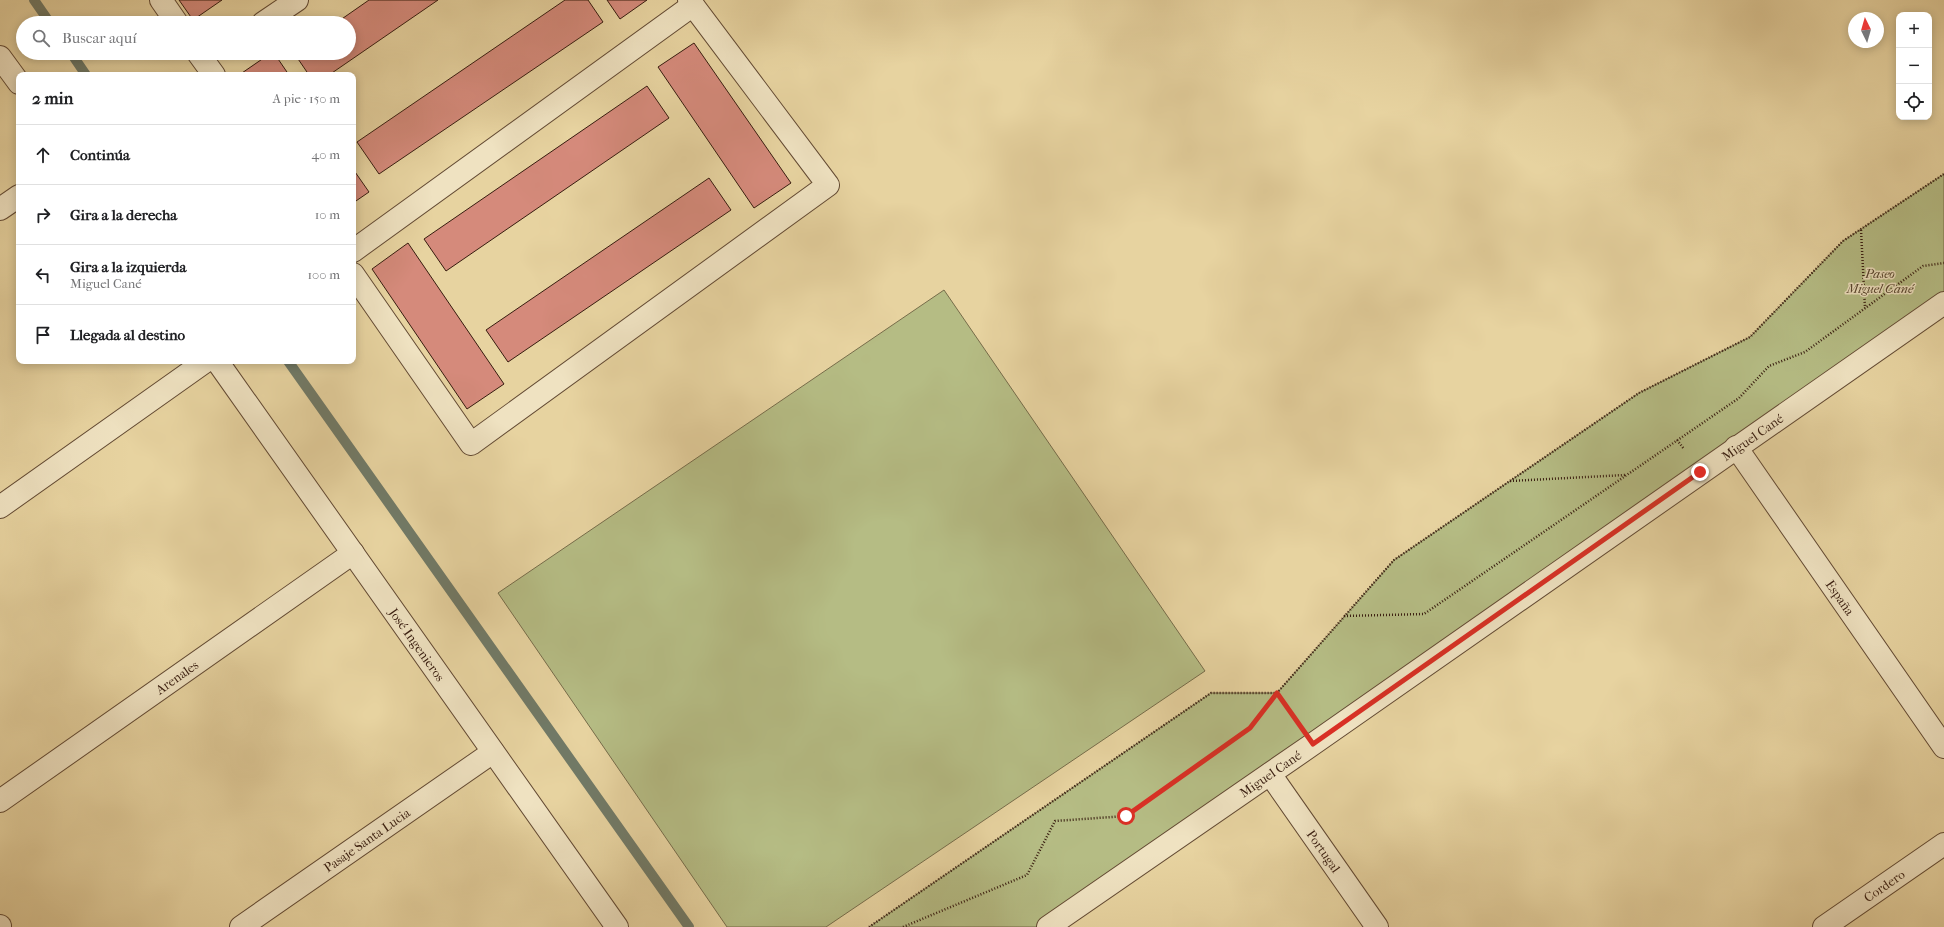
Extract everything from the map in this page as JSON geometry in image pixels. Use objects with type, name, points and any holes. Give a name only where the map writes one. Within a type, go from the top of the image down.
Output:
[{"type":"street","points":[[161,0],[172,16]]},
{"type":"street","points":[[273,16],[297,0]]},
{"type":"street","points":[[356,249],[691,3],[828,185],[471,444],[356,278]]},
{"type":"street","points":[[0,57],[16,79]]},
{"type":"street","points":[[0,210],[16,198]]},
{"type":"street","name":"Miguel Cané","points":[[1048,927],[1270,774],[1944,303]]},
{"type":"street","points":[[0,506],[202,364]]},
{"type":"street","name":"José Ingenieros","points":[[219,364],[617,927]]},
{"type":"street","name":"España","points":[[1736,447],[1944,747]]},
{"type":"street","name":"Arenales","points":[[0,801],[353,553]]},
{"type":"street","name":"Pasaje Santa Lucia","points":[[241,927],[493,752]]},
{"type":"street","name":"Portugal","points":[[1270,774],[1377,927]]},
{"type":"street","name":"Cordero","points":[[1824,927],[1944,844]]},
{"type":"path","points":[[903,927],[1027,875],[1055,821],[1126,816],[1250,728],[1277,693],[1394,560],[1639,393],[1750,338],[1843,241],[1944,174]]},
{"type":"path","points":[[1861,230],[1865,308]]},
{"type":"path","points":[[1344,616],[1424,614],[1739,398],[1769,366],[1805,352],[1922,266],[1944,263]]},
{"type":"path","points":[[1509,481],[1626,475]]},
{"type":"path","points":[[869,927],[1211,693],[1277,693]]},
{"type":"path","points":[[1277,693],[1313,744]]},
{"type":"green space","name":"Paseo Miguel Cané","points":[[1944,174],[1944,301],[1046,927],[869,927],[1211,693],[1277,693],[1394,560],[1639,393],[1750,337],[1843,241]]},
{"type":"green space","points":[[944,290],[1205,671],[826,927],[727,927],[498,593]]},
{"type":"building","points":[[179,0],[222,0],[199,16],[190,16]]},
{"type":"building","points":[[369,0],[438,0],[356,56],[356,16],[346,16]]},
{"type":"building","points":[[565,0],[588,0],[603,22],[379,174],[357,142]]},
{"type":"building","points":[[607,0],[647,0],[620,19]]},
{"type":"building","points":[[694,43],[791,183],[754,208],[658,67]]},
{"type":"building","points":[[261,60],[279,60],[287,72],[243,72]]},
{"type":"building","points":[[299,60],[351,60],[333,72],[307,72]]},
{"type":"building","points":[[647,86],[669,118],[446,271],[424,239]]},
{"type":"building","points":[[356,173],[369,192],[356,201]]},
{"type":"building","points":[[709,178],[731,210],[508,362],[486,330]]},
{"type":"building","points":[[408,243],[504,384],[467,409],[372,269]]},
{"type":"waterway","points":[[34,0],[45,16]]},
{"type":"waterway","points":[[76,60],[84,72]]},
{"type":"waterway","points":[[290,364],[689,927]]},
{"type":"route","points":[[1126,816],[1250,728],[1277,693],[1313,744],[1700,472]]}]
